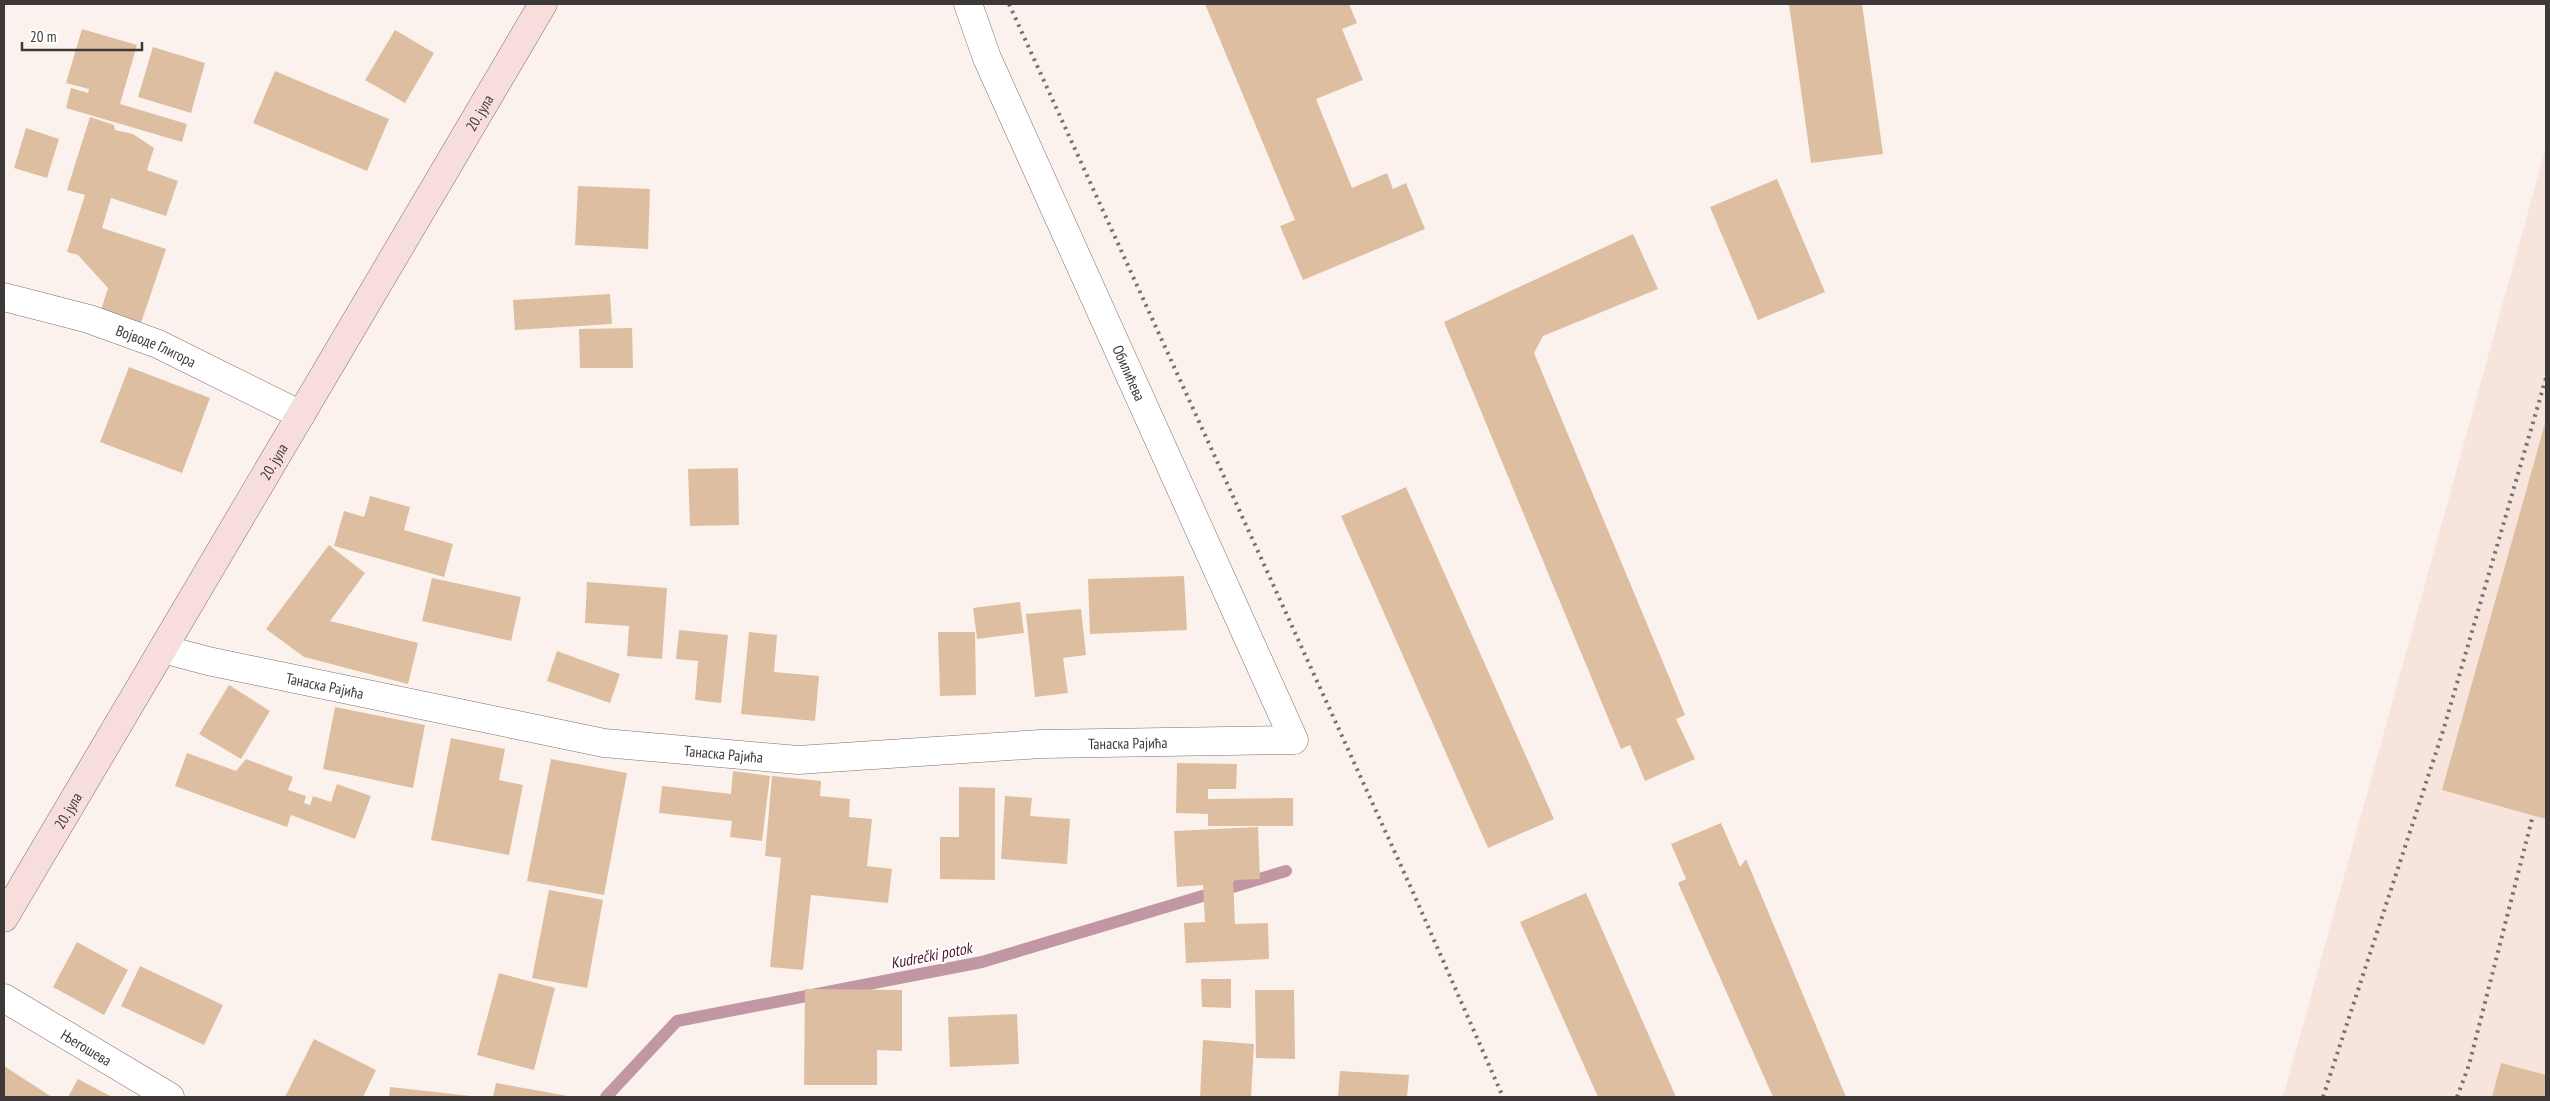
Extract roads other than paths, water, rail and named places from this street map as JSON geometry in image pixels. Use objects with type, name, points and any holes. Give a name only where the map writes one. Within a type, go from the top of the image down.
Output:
[{"type":"main road","name":"20. јула","points":[[4,918],[543,4]]},
{"type":"street","name":"Обилићева","points":[[968,4],[991,67],[1294,740]]},
{"type":"street","name":"Војводе Глигора","points":[[4,297],[82,317],[158,344],[202,364],[301,416]]},
{"type":"street","name":"Танаска Рајића","points":[[163,649],[208,661],[604,743],[798,760],[1040,744],[1294,740]]},
{"type":"street","name":"Његошева","points":[[4,998],[170,1097]]},
{"type":"waterway","name":"Kudrečki potok","points":[[606,1097],[677,1021],[982,962],[1286,871]]},
{"type":"railway","points":[[1009,4],[1412,890],[1503,1097]]},
{"type":"railway","points":[[2323,1097],[2443,731],[2546,378]]},
{"type":"railway","points":[[2457,1097],[2469,1065],[2533,815]]}]
